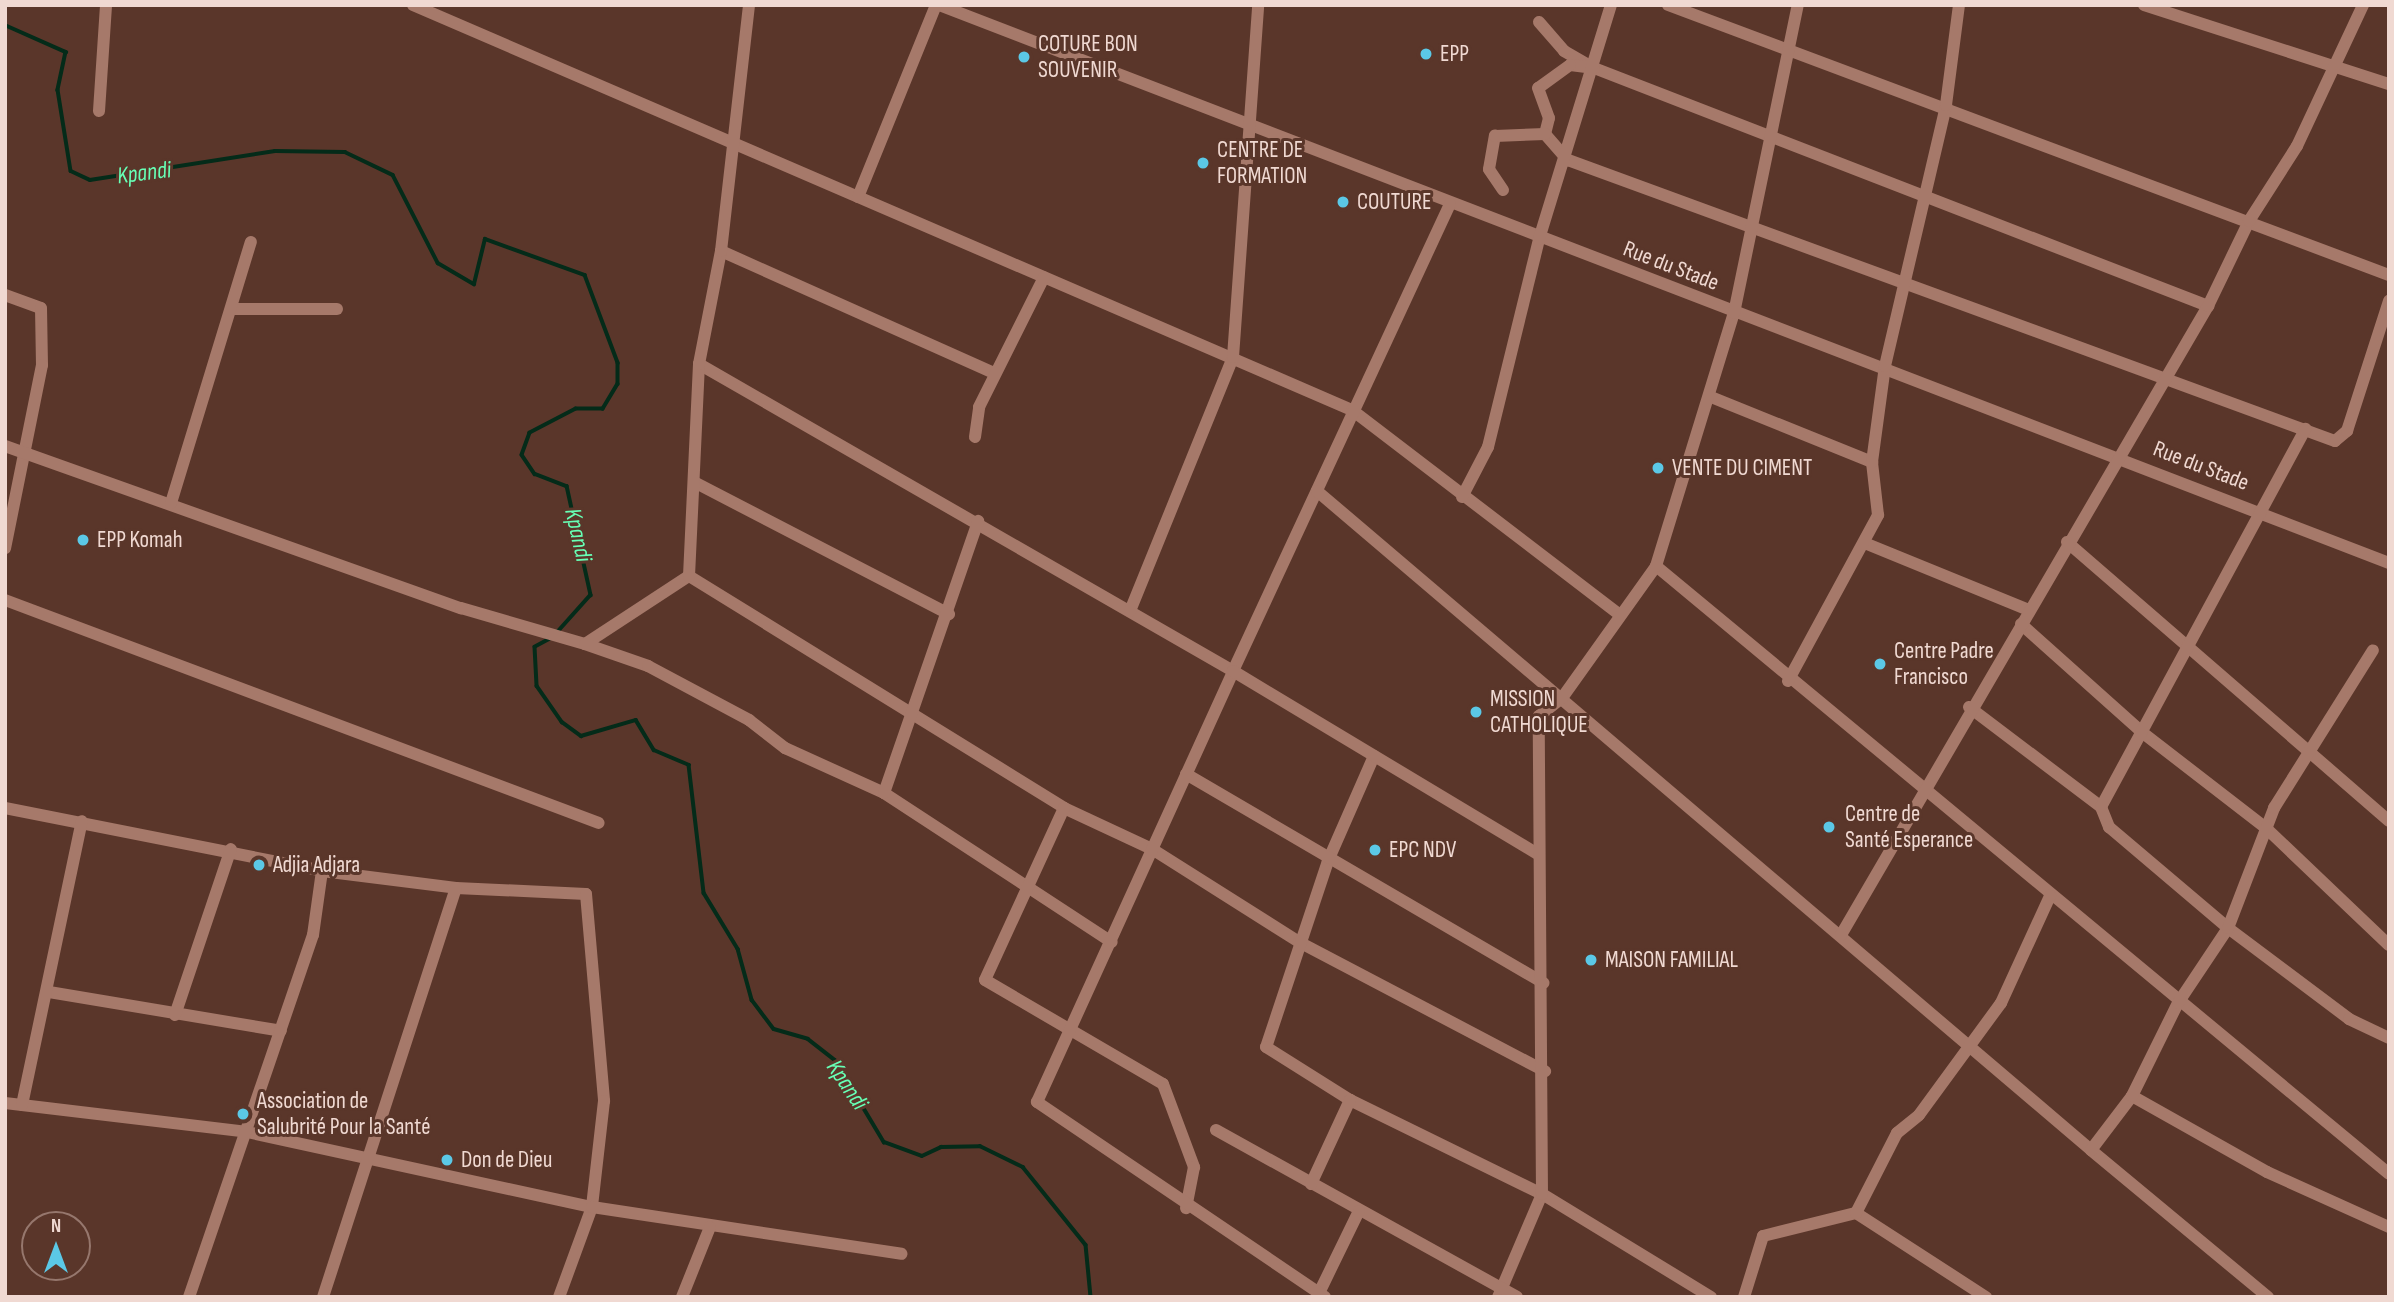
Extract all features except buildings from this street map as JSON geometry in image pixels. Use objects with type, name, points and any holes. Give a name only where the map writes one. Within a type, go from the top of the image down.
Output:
[{"type":"street","points":[[99,111],[106,5]]},
{"type":"street","points":[[413,5],[734,147],[858,197],[1352,410],[1462,497],[1620,615]]},
{"type":"street","points":[[689,576],[699,365],[721,251],[749,5]]},
{"type":"street","points":[[858,197],[937,5]]},
{"type":"street","name":"Rue du Stade","points":[[937,5],[1539,239],[1734,313],[1885,366],[2389,563]]},
{"type":"street","points":[[1130,611],[1233,357],[1258,5]]},
{"type":"street","points":[[1462,497],[1488,447],[1539,239],[1568,160],[1611,5]]},
{"type":"street","points":[[1668,5],[1946,105],[2389,275]]},
{"type":"street","points":[[1500,1293],[1542,1194],[1545,1071],[1539,855],[1539,716],[1562,698],[1656,566],[1711,397],[1734,313],[1754,225],[1785,47],[1798,5]]},
{"type":"street","points":[[1788,681],[1867,544],[1878,515],[1872,462],[1885,366],[1922,196],[1946,105],[1959,5]]},
{"type":"street","points":[[2144,5],[2333,63],[2389,84]]},
{"type":"street","points":[[1841,935],[1969,707],[2021,624],[2208,306],[2249,221],[2297,146],[2333,63],[2363,5]]},
{"type":"street","points":[[1539,23],[1564,51],[1594,68],[2208,306]]},
{"type":"street","points":[[1545,134],[1549,118],[1538,88],[1543,81],[1570,65],[1594,68]]},
{"type":"street","points":[[1545,134],[1568,160],[1903,279],[2335,441],[2347,431],[2389,301]]},
{"type":"street","points":[[1503,190],[1489,169],[1495,136],[1545,134]]},
{"type":"street","points":[[1359,1212],[1322,1295],[1186,1208],[1037,1102],[1352,410],[1450,204]]},
{"type":"street","points":[[171,503],[233,309],[251,242]]},
{"type":"street","points":[[721,251],[994,373]]},
{"type":"street","points":[[975,437],[976,416],[994,373],[1044,277]]},
{"type":"street","points":[[5,295],[41,308],[42,365],[5,548]]},
{"type":"street","points":[[233,309],[337,309]]},
{"type":"street","points":[[699,365],[978,521],[1539,855]]},
{"type":"street","points":[[1711,397],[1872,462]]},
{"type":"street","points":[[2101,807],[2189,652],[2305,429]]},
{"type":"street","points":[[5,446],[536,630],[648,666],[748,720],[785,748],[884,793],[1026,889],[1112,942]]},
{"type":"street","points":[[695,484],[949,614]]},
{"type":"street","points":[[1317,491],[1841,935],[1969,1047],[2268,1297]]},
{"type":"street","points":[[884,793],[909,706],[949,614],[978,521]]},
{"type":"street","points":[[2067,542],[2189,652],[2312,753],[2389,821]]},
{"type":"street","points":[[1867,544],[2029,610]]},
{"type":"street","points":[[1656,566],[1788,681],[2389,1174]]},
{"type":"street","points":[[585,644],[689,576]]},
{"type":"street","points":[[689,576],[909,706],[1065,807],[1152,849],[1299,943],[1545,1071]]},
{"type":"street","points":[[5,600],[600,823]]},
{"type":"street","points":[[2021,624],[2143,733],[2267,829],[2389,945]]},
{"type":"street","points":[[2091,1150],[2132,1096],[2178,1003],[2228,928],[2267,829],[2373,650]]},
{"type":"street","points":[[1969,707],[2101,807],[2109,827],[2228,928],[2350,1019],[2389,1038]]},
{"type":"street","points":[[1374,756],[1328,861],[1266,1047],[1350,1100],[1542,1194],[1711,1297]]},
{"type":"street","points":[[1186,774],[1328,861],[1543,983]]},
{"type":"street","points":[[1065,807],[985,981],[1071,1028],[1163,1084],[1194,1167],[1186,1208]]},
{"type":"street","points":[[5,808],[231,849],[322,871],[456,888],[586,894],[604,1101],[592,1206],[559,1297]]},
{"type":"street","points":[[22,1105],[49,992],[82,821]]},
{"type":"street","points":[[175,1015],[231,849]]},
{"type":"street","points":[[189,1297],[313,935],[322,871]]},
{"type":"street","points":[[323,1297],[372,1157],[456,888]]},
{"type":"street","points":[[1856,1213],[1897,1133],[1919,1115],[2001,1003],[2050,896]]},
{"type":"street","points":[[49,992],[281,1031]]},
{"type":"street","points":[[2132,1096],[2267,1171],[2389,1227]]},
{"type":"street","points":[[1311,1184],[1350,1100]]},
{"type":"street","points":[[5,1103],[247,1132],[592,1206],[710,1227],[901,1254]]},
{"type":"street","points":[[1216,1130],[1500,1293],[1517,1297]]},
{"type":"street","points":[[1744,1297],[1763,1236],[1856,1213],[1986,1297]]},
{"type":"street","points":[[682,1297],[710,1227]]},
{"type":"waterway","name":"Kpandi","points":[[5,25],[66,52],[58,90],[71,171],[90,180],[275,151],[345,152],[393,175],[438,263],[474,284],[485,239],[585,275],[618,363],[618,384],[603,409],[576,409],[530,433],[522,455],[535,474],[567,486],[591,595],[557,633]]},
{"type":"waterway","name":"Kpandi","points":[[552,638],[535,647],[537,686],[562,722],[581,736],[636,720],[654,750],[689,765],[704,893],[738,949],[752,1000],[774,1029],[808,1039],[835,1060],[884,1142],[922,1156],[941,1147],[980,1146],[1023,1167],[1086,1245],[1091,1297]]},
{"type":"place","name":"EPP","points":[[1426,54]]},
{"type":"place","name":"COTURE BON SOUVENIR","points":[[1024,57]]},
{"type":"place","name":"CENTRE DE FORMATION","points":[[1203,163]]},
{"type":"place","name":"COUTURE","points":[[1343,202]]},
{"type":"place","name":"VENTE DU CIMENT","points":[[1658,468]]},
{"type":"place","name":"EPP Komah","points":[[83,540]]},
{"type":"place","name":"Centre Padre Francisco","points":[[1880,664]]},
{"type":"place","name":"MISSION CATHOLIQUE","points":[[1476,712]]},
{"type":"place","name":"Centre de Santé Esperance","points":[[1829,827]]},
{"type":"place","name":"EPC NDV","points":[[1375,850]]},
{"type":"place","name":"Adjia Adjara","points":[[259,865]]},
{"type":"place","name":"MAISON FAMILIAL","points":[[1591,960]]},
{"type":"place","name":"Association de Salubrité Pour la Santé","points":[[243,1114]]},
{"type":"place","name":"Don de Dieu","points":[[447,1160]]}]
